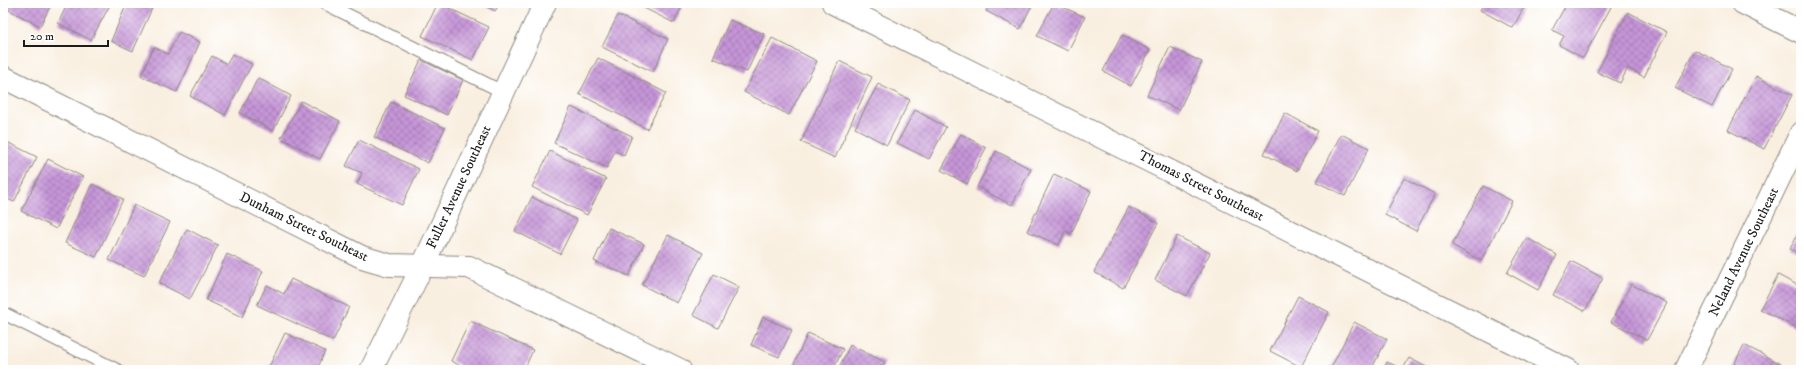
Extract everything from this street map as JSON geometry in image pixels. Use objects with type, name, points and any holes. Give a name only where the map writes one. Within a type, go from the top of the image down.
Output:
[{"type":"street","name":"Fuller Avenue Southeast","points":[[371,370],[423,265],[545,3]]},
{"type":"street","name":"Thomas Street Southeast","points":[[833,3],[1568,370]]},
{"type":"street","points":[[1743,3],[1801,32]]},
{"type":"street","name":"Dunham Street Southeast","points":[[3,76],[362,258],[389,265],[469,267],[680,370]]},
{"type":"street","name":"Neland Avenue Southeast","points":[[1686,370],[1801,133]]},
{"type":"lane","points":[[324,3],[503,92]]},
{"type":"lane","points":[[3,314],[117,370]]},
{"type":"building","points":[[4,3],[52,3],[40,26],[3,7]]},
{"type":"building","points":[[68,3],[111,3],[91,40],[58,23]]},
{"type":"building","points":[[127,3],[147,3],[153,6],[133,51],[111,41]]},
{"type":"building","points":[[438,3],[489,27],[473,60],[422,36]]},
{"type":"building","points":[[479,3],[500,3],[495,11]]},
{"type":"building","points":[[634,3],[684,3],[674,23]]},
{"type":"building","points":[[990,3],[1033,3],[1020,29],[986,11]]},
{"type":"building","points":[[1054,3],[1085,17],[1068,51],[1037,36]]},
{"type":"building","points":[[1484,3],[1526,3],[1513,28],[1480,10]]},
{"type":"building","points":[[1567,3],[1604,3],[1611,7],[1583,58],[1559,45],[1564,36],[1552,30]]},
{"type":"building","points":[[1628,12],[1667,32],[1644,77],[1628,68],[1620,83],[1597,72]]},
{"type":"building","points":[[618,15],[668,39],[653,72],[602,47]]},
{"type":"building","points":[[730,20],[764,34],[747,72],[713,58]]},
{"type":"building","points":[[179,32],[200,42],[177,92],[141,76],[154,47],[168,54]]},
{"type":"building","points":[[1122,35],[1150,50],[1131,86],[1103,71]]},
{"type":"building","points":[[772,38],[817,61],[789,115],[744,92]]},
{"type":"building","points":[[1170,47],[1202,62],[1179,110],[1147,95]]},
{"type":"building","points":[[1695,50],[1732,69],[1712,107],[1675,88]]},
{"type":"building","points":[[232,54],[252,64],[225,115],[190,96],[212,56],[227,64]]},
{"type":"building","points":[[598,58],[666,93],[647,129],[579,94]]},
{"type":"building","points":[[421,60],[463,80],[447,115],[404,95]]},
{"type":"building","points":[[839,61],[872,77],[835,158],[801,142]]},
{"type":"building","points":[[1756,76],[1792,95],[1764,149],[1728,130]]},
{"type":"building","points":[[258,78],[291,96],[273,131],[240,113]]},
{"type":"building","points":[[878,84],[910,100],[887,145],[855,128]]},
{"type":"building","points":[[301,101],[340,121],[320,159],[281,138]]},
{"type":"building","points":[[391,102],[445,128],[428,163],[374,137]]},
{"type":"building","points":[[571,107],[632,136],[624,155],[615,151],[607,168],[554,143]]},
{"type":"building","points":[[915,110],[946,127],[929,159],[897,143]]},
{"type":"building","points":[[1285,113],[1318,131],[1297,171],[1264,154]]},
{"type":"building","points":[[961,134],[986,148],[967,184],[941,170]]},
{"type":"building","points":[[1341,134],[1369,148],[1345,196],[1317,182]]},
{"type":"building","points":[[3,140],[37,157],[14,202],[3,197]]},
{"type":"building","points":[[359,140],[419,169],[402,205],[357,184],[362,173],[346,166]]},
{"type":"building","points":[[550,151],[606,179],[587,215],[532,187]]},
{"type":"building","points":[[996,151],[1031,169],[1012,205],[977,187]]},
{"type":"building","points":[[48,159],[83,177],[56,229],[21,211]]},
{"type":"building","points":[[1054,174],[1091,191],[1071,234],[1065,231],[1059,245],[1027,231]]},
{"type":"building","points":[[1404,178],[1435,194],[1416,231],[1385,215]]},
{"type":"building","points":[[92,184],[123,199],[96,257],[65,243]]},
{"type":"building","points":[[1483,186],[1512,201],[1481,261],[1452,245]]},
{"type":"building","points":[[532,197],[577,220],[560,254],[515,231]]},
{"type":"building","points":[[134,205],[170,222],[144,276],[109,260]]},
{"type":"building","points":[[1129,207],[1158,223],[1123,288],[1094,272]]},
{"type":"building","points":[[1801,227],[1801,254],[1790,249]]},
{"type":"building","points":[[609,228],[644,244],[629,276],[594,261]]},
{"type":"building","points":[[187,229],[218,245],[190,299],[159,283]]},
{"type":"building","points":[[668,235],[703,253],[677,303],[642,285]]},
{"type":"building","points":[[1177,236],[1210,253],[1187,296],[1155,280]]},
{"type":"building","points":[[1527,238],[1557,255],[1538,290],[1507,273]]},
{"type":"building","points":[[227,254],[263,271],[242,317],[206,300]]},
{"type":"building","points":[[1571,261],[1603,278],[1585,311],[1553,295]]},
{"type":"building","points":[[714,274],[739,287],[718,328],[693,315]]},
{"type":"building","points":[[1778,275],[1801,287],[1801,330],[1760,309]]},
{"type":"building","points":[[291,279],[349,307],[333,341],[257,305],[267,285],[284,294]]},
{"type":"building","points":[[1631,284],[1667,303],[1647,340],[1611,322]]},
{"type":"building","points":[[1298,296],[1329,312],[1301,367],[1270,351]]},
{"type":"building","points":[[763,317],[792,330],[779,357],[751,345]]},
{"type":"building","points":[[470,321],[533,350],[524,370],[469,370],[451,361]]},
{"type":"building","points":[[1354,322],[1387,339],[1371,370],[1330,370]]},
{"type":"building","points":[[285,333],[325,351],[317,370],[275,370],[269,367]]},
{"type":"building","points":[[808,333],[843,349],[833,370],[801,370],[793,366]]},
{"type":"building","points":[[850,345],[885,362],[881,370],[838,370]]},
{"type":"building","points":[[1744,345],[1781,364],[1778,370],[1731,370]]},
{"type":"building","points":[[1409,358],[1432,370],[1383,370],[1387,362],[1403,369]]}]
